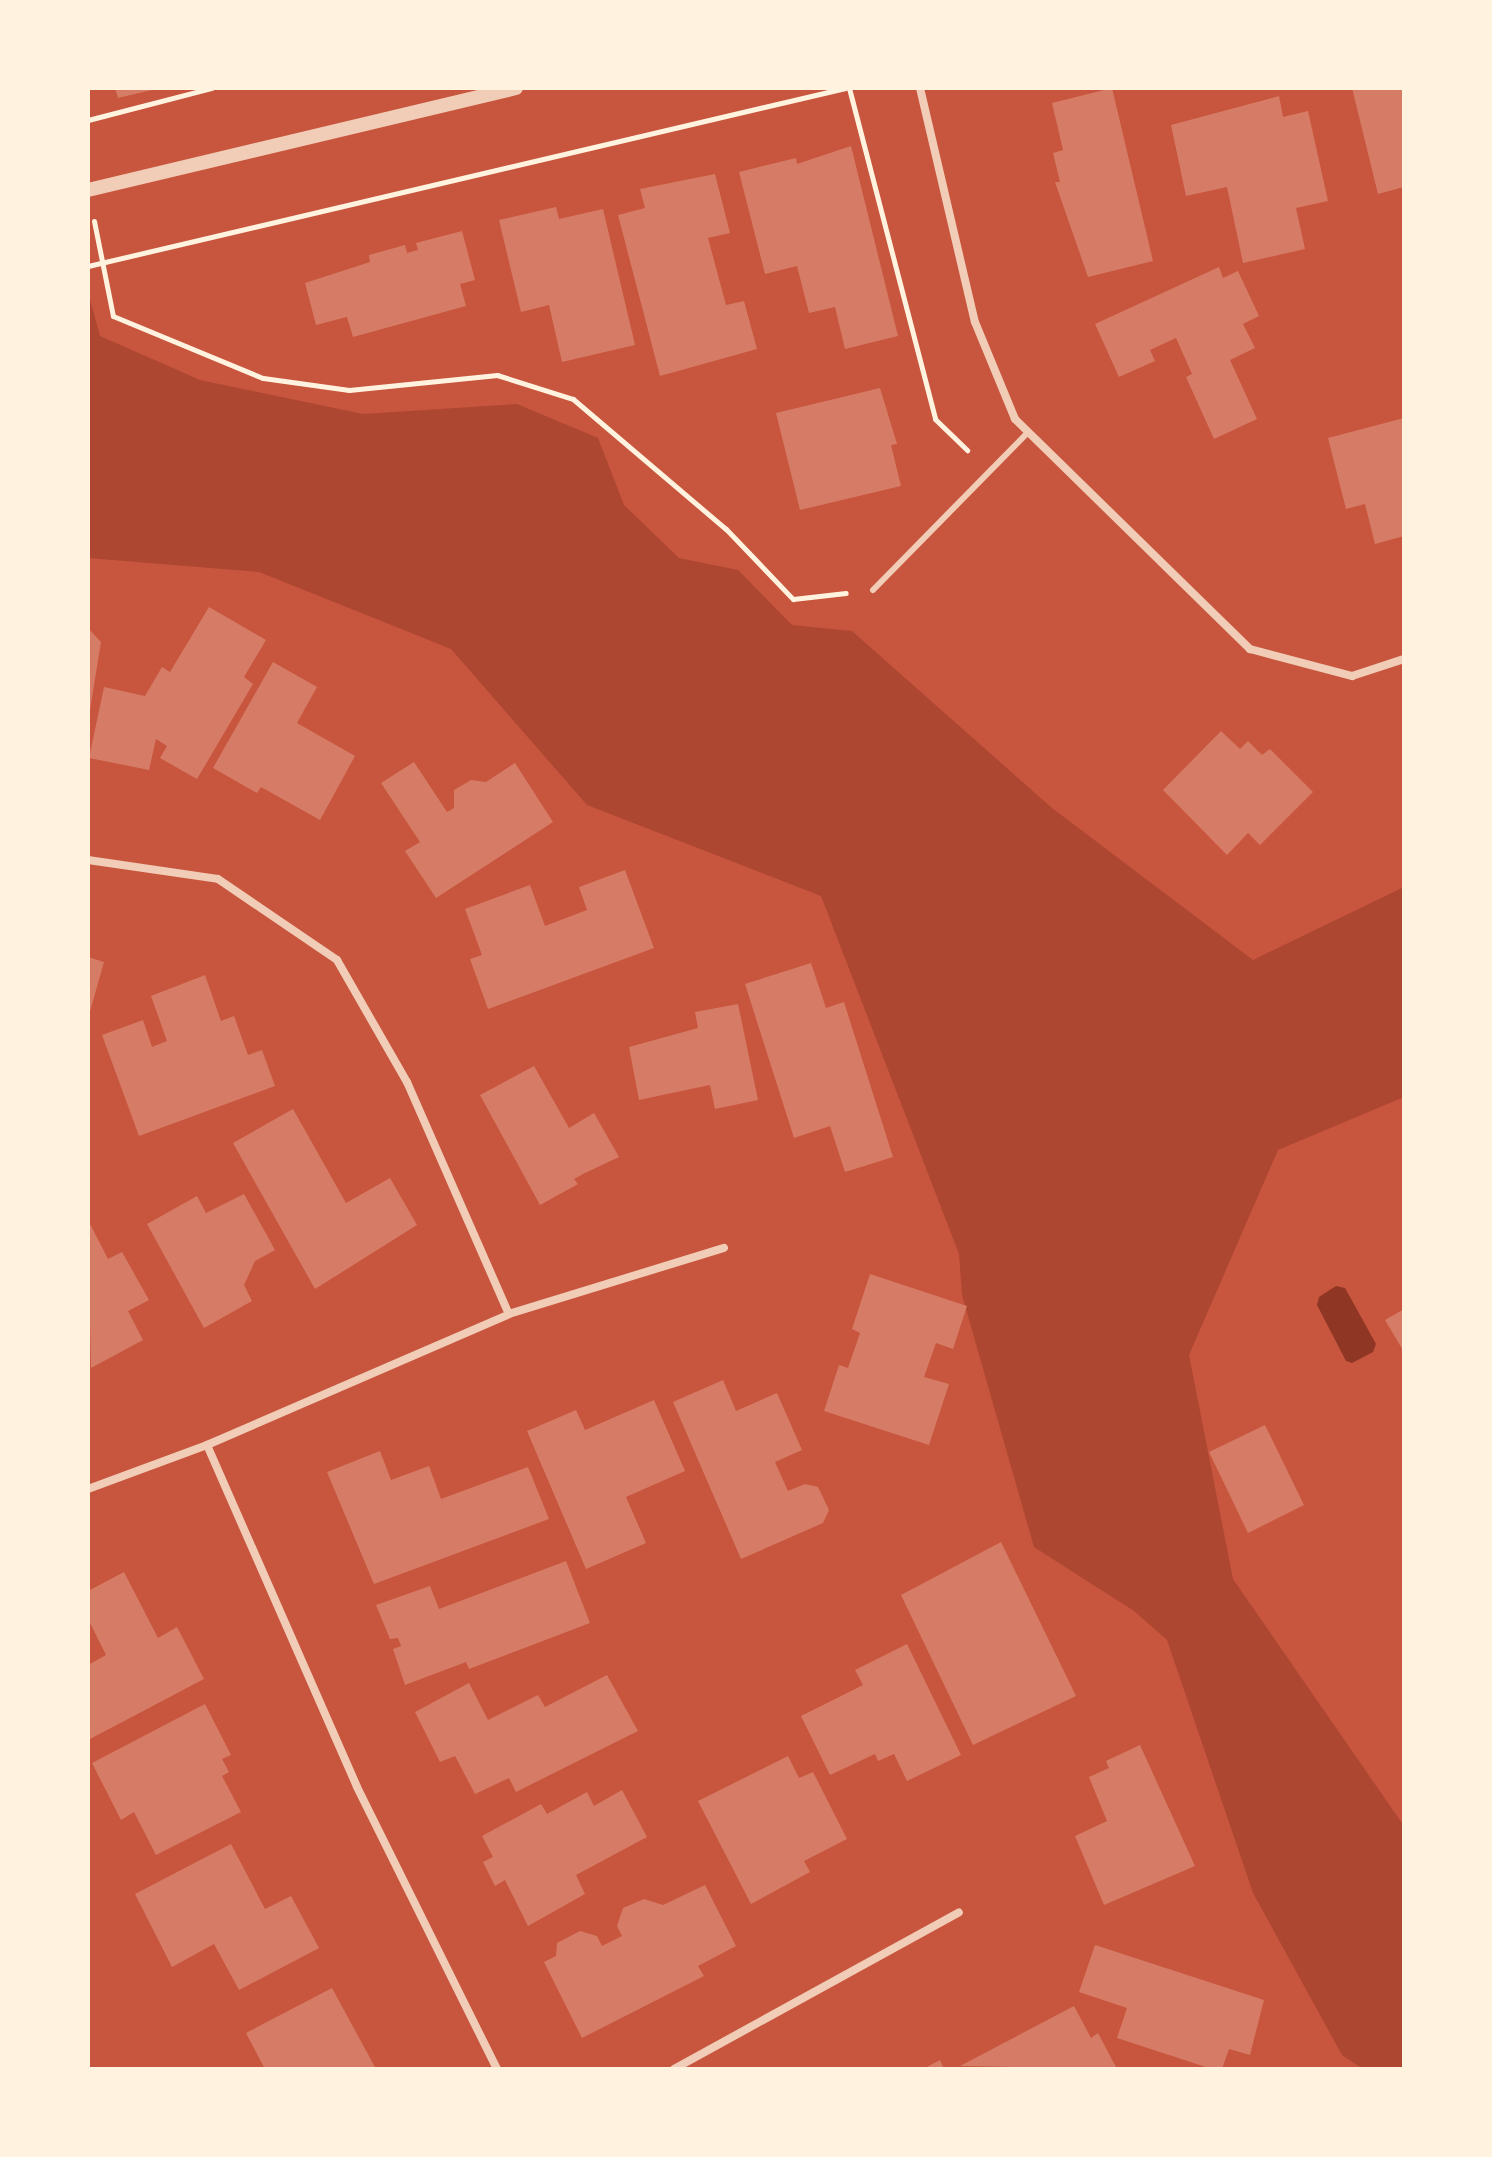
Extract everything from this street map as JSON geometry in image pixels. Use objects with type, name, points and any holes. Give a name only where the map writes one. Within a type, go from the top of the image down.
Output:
[{"type":"street","points":[[88,190],[516,88]]},
{"type":"street","points":[[920,88],[975,322],[1015,419],[1250,649],[1352,676],[1404,659]]},
{"type":"street","points":[[88,860],[218,879],[337,960],[407,1082],[509,1314]]},
{"type":"street","points":[[88,1489],[207,1445],[509,1314],[724,1248]]},
{"type":"street","points":[[207,1445],[357,1787],[497,2069]]},
{"type":"street","points":[[674,2069],[959,1912]]},
{"type":"lane","points":[[873,590],[1028,432]]},
{"type":"path","points":[[88,120],[212,88]]},
{"type":"path","points":[[88,266],[847,88],[935,419],[990,472]]},
{"type":"path","points":[[91,207],[113,316],[263,378],[349,390],[497,375],[573,399],[726,529],[793,599],[873,590]]},
{"type":"shaded area","points":[[88,292],[100,336],[200,380],[363,414],[517,404],[598,438],[624,505],[679,558],[738,570],[792,625],[852,631],[1052,808],[1253,960],[1404,887],[1404,1097],[1278,1150],[1189,1355],[1233,1579],[1404,1826],[1404,2069],[1363,2069],[1342,2055],[1253,1893],[1167,1640],[1134,1611],[1034,1547],[962,1295],[959,1254],[821,896],[587,805],[451,649],[259,572],[88,558]]},
{"type":"shaded area","points":[[1336,1286],[1345,1288],[1376,1344],[1373,1352],[1352,1363],[1346,1361],[1317,1305],[1319,1297]]},
{"type":"building","points":[[115,88],[156,88],[156,89],[118,98]]},
{"type":"building","points":[[1112,88],[1153,261],[1088,277],[1055,182],[1060,182],[1053,153],[1063,150],[1052,103]]},
{"type":"building","points":[[1352,88],[1404,88],[1404,187],[1378,194]]},
{"type":"building","points":[[1279,96],[1283,117],[1308,111],[1328,201],[1296,208],[1305,249],[1243,263],[1227,187],[1186,196],[1171,125]]},
{"type":"building","points":[[851,146],[898,336],[845,349],[835,307],[809,313],[797,266],[765,274],[739,172],[796,158],[797,164]]},
{"type":"building","points":[[715,174],[730,233],[708,238],[726,305],[744,301],[757,349],[660,376],[618,215],[645,208],[640,189]]},
{"type":"building","points":[[556,207],[559,219],[603,209],[635,345],[562,362],[549,305],[521,312],[499,220]]},
{"type":"building","points":[[462,231],[475,280],[460,284],[466,306],[353,337],[347,317],[316,325],[305,283],[370,262],[369,255],[405,245],[407,253],[418,250],[416,243]]},
{"type":"building","points":[[1219,267],[1223,278],[1238,271],[1259,316],[1243,324],[1255,348],[1230,360],[1257,419],[1214,439],[1186,377],[1192,374],[1176,338],[1150,350],[1155,361],[1119,377],[1095,324]]},
{"type":"building","points":[[880,388],[897,444],[891,445],[901,486],[800,510],[776,413]]},
{"type":"building","points":[[1404,418],[1404,536],[1375,544],[1365,504],[1346,509],[1328,438]]},
{"type":"building","points":[[209,607],[266,640],[244,677],[253,684],[197,779],[160,758],[167,746],[156,739],[149,770],[89,758],[104,687],[145,696],[162,667],[170,672]]},
{"type":"building","points":[[88,628],[101,642],[90,710],[88,710]]},
{"type":"building","points":[[273,662],[317,687],[297,723],[355,756],[320,820],[261,787],[257,793],[213,768]]},
{"type":"building","points":[[1221,731],[1240,749],[1248,741],[1262,755],[1270,749],[1313,792],[1260,845],[1248,833],[1227,855],[1163,790]]},
{"type":"building","points":[[414,762],[447,812],[454,808],[454,790],[471,780],[486,782],[515,763],[553,822],[436,898],[405,851],[420,842],[381,783]]},
{"type":"building","points":[[625,870],[654,948],[488,1009],[470,959],[482,955],[465,909],[530,885],[545,926],[587,910],[579,887]]},
{"type":"building","points":[[88,957],[104,962],[89,1015],[88,1015]]},
{"type":"building","points":[[811,963],[826,1008],[844,1002],[893,1157],[845,1172],[830,1126],[794,1138],[745,984]]},
{"type":"building","points":[[205,975],[221,1021],[234,1016],[248,1055],[262,1050],[275,1086],[139,1136],[102,1035],[143,1020],[152,1047],[167,1041],[151,996]]},
{"type":"building","points":[[738,1004],[758,1100],[715,1109],[710,1085],[639,1100],[629,1047],[698,1028],[695,1012]]},
{"type":"building","points":[[534,1066],[569,1128],[594,1113],[619,1157],[574,1179],[578,1184],[540,1205],[480,1095]]},
{"type":"building","points":[[293,1109],[346,1203],[390,1178],[417,1225],[315,1289],[233,1143]]},
{"type":"building","points":[[244,1194],[275,1250],[255,1261],[244,1285],[252,1301],[204,1328],[147,1224],[197,1196],[206,1213]]},
{"type":"building","points":[[88,1220],[108,1259],[122,1252],[149,1300],[128,1311],[143,1340],[91,1368]]},
{"type":"building","points":[[870,1274],[967,1306],[953,1349],[936,1343],[924,1377],[949,1384],[929,1445],[824,1411],[839,1365],[848,1368],[860,1333],[852,1329]]},
{"type":"building","points":[[1404,1309],[1404,1352],[1385,1320]]},
{"type":"building","points":[[723,1380],[736,1411],[777,1393],[802,1450],[775,1462],[788,1491],[805,1484],[818,1487],[829,1510],[823,1523],[741,1559],[673,1402]]},
{"type":"building","points":[[654,1400],[685,1471],[626,1497],[646,1543],[586,1569],[527,1431],[576,1410],[585,1430]]},
{"type":"building","points":[[1265,1425],[1304,1505],[1248,1533],[1209,1452]]},
{"type":"building","points":[[380,1451],[391,1480],[429,1466],[441,1499],[528,1467],[549,1519],[374,1584],[327,1472]]},
{"type":"building","points":[[1001,1542],[1076,1696],[973,1745],[901,1595]]},
{"type":"building","points":[[566,1561],[590,1623],[469,1669],[466,1662],[405,1685],[393,1649],[401,1646],[398,1638],[390,1639],[376,1605],[430,1586],[439,1609]]},
{"type":"building","points":[[124,1572],[158,1638],[177,1627],[204,1679],[88,1740],[88,1665],[106,1655],[88,1619],[88,1591]]},
{"type":"building","points":[[907,1644],[961,1755],[907,1781],[894,1754],[878,1761],[875,1754],[830,1775],[801,1716],[863,1685],[855,1670]]},
{"type":"building","points":[[607,1675],[638,1731],[516,1792],[509,1778],[475,1794],[455,1756],[440,1762],[415,1712],[469,1683],[488,1720],[538,1695],[545,1707]]},
{"type":"building","points":[[205,1704],[231,1755],[222,1759],[229,1772],[222,1776],[241,1812],[156,1855],[134,1812],[121,1820],[92,1763]]},
{"type":"building","points":[[1140,1745],[1195,1866],[1104,1905],[1075,1836],[1107,1821],[1089,1777],[1109,1768],[1106,1761]]},
{"type":"building","points":[[788,1756],[799,1778],[813,1772],[847,1839],[804,1861],[810,1872],[751,1904],[698,1801]]},
{"type":"building","points":[[622,1790],[647,1837],[576,1875],[585,1894],[528,1926],[505,1880],[495,1886],[483,1862],[493,1857],[482,1836],[541,1804],[547,1814],[587,1792],[594,1806]]},
{"type":"building","points":[[231,1844],[265,1909],[291,1896],[319,1948],[239,1990],[214,1944],[172,1967],[135,1894]]},
{"type":"building","points":[[705,1885],[736,1946],[698,1966],[704,1976],[582,2038],[544,1962],[556,1956],[557,1943],[580,1931],[597,1936],[602,1946],[622,1936],[617,1926],[623,1908],[644,1899],[663,1905]]},
{"type":"building","points":[[1095,1945],[1264,2000],[1250,2055],[1229,2049],[1222,2069],[1212,2069],[1117,2038],[1127,2008],[1079,1992]]},
{"type":"building","points":[[332,1988],[376,2069],[265,2069],[246,2033]]},
{"type":"building","points":[[1074,2006],[1091,2038],[1098,2033],[1117,2069],[960,2066]]},
{"type":"building","points":[[940,2060],[944,2069],[923,2069]]}]
